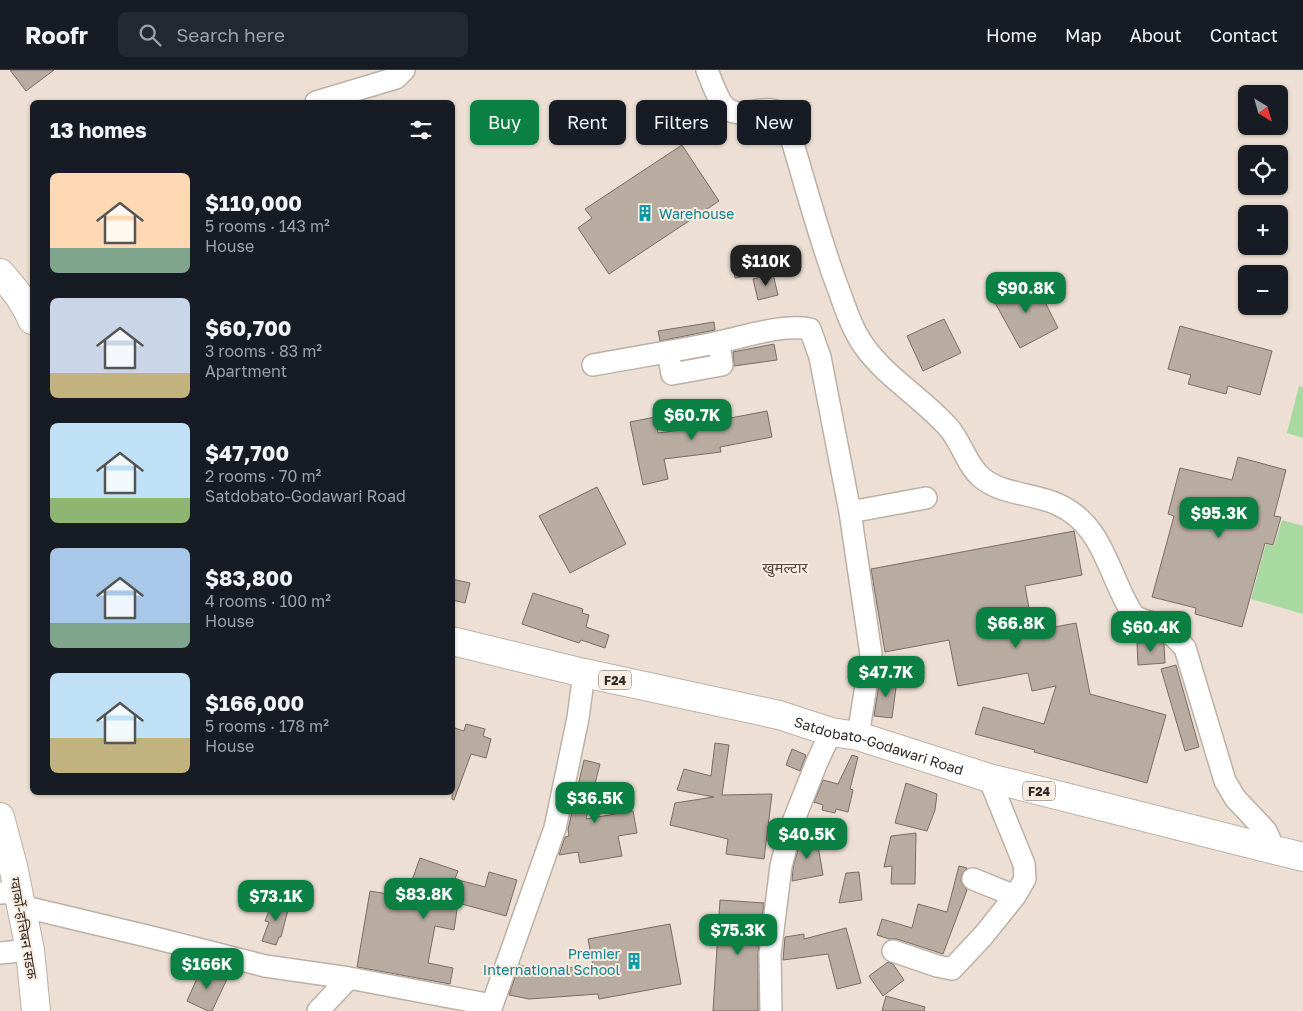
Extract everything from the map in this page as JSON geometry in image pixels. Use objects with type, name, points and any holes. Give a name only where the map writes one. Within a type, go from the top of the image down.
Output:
[{"type":"main road","points":[[0,273],[11,284],[28,308],[30,314]]},
{"type":"main road","name":"Satdobato-Godawari Road","points":[[455,642],[584,673],[779,715],[831,732],[858,736],[989,778],[1303,857]]},
{"type":"main road","name":"ग्वार्को-हत्तिबन सडक","points":[[0,817],[13,897],[30,950],[36,1011]]},
{"type":"street","points":[[323,100],[396,78],[404,70]]},
{"type":"street","points":[[707,70],[723,105],[729,110],[736,113],[774,109],[780,111],[785,117],[828,259],[852,327],[866,347],[904,389],[934,413],[950,430],[973,468],[982,478],[995,486],[1056,503],[1082,519],[1091,529],[1098,542],[1134,616],[1142,621],[1160,626],[1175,636],[1185,648],[1225,781],[1235,798],[1266,831],[1274,849]]},
{"type":"street","points":[[593,365],[668,352],[672,374],[722,365],[719,342],[798,327],[810,329],[820,357],[850,512],[864,617],[871,654],[858,736]]},
{"type":"street","points":[[850,512],[926,498]]},
{"type":"street","points":[[13,897],[155,938],[264,966],[349,978],[491,1008],[555,828],[578,718],[584,673]]},
{"type":"street","points":[[771,1011],[770,954],[781,866],[791,827],[831,732]]},
{"type":"street","points":[[893,951],[937,966],[952,969],[983,936],[1015,896],[1025,878],[1024,864],[989,778]]},
{"type":"street","points":[[973,879],[1015,896]]},
{"type":"street","points":[[0,952],[30,950]]},
{"type":"street","points":[[318,1011],[349,978]]},
{"type":"green space","points":[[1299,386],[1303,387],[1303,438],[1287,433]]},
{"type":"green space","points":[[1282,520],[1303,526],[1303,614],[1251,599],[1266,544],[1274,546]]},
{"type":"building","points":[[10,70],[54,70],[26,91]]},
{"type":"building","name":"Warehouse","points":[[682,145],[719,201],[609,274],[578,228],[592,218],[585,209]]},
{"type":"building","points":[[746,253],[750,275],[735,278],[731,256]]},
{"type":"building","points":[[773,274],[778,295],[758,300],[753,279]]},
{"type":"building","points":[[1034,280],[1058,328],[1020,348],[994,301]]},
{"type":"building","points":[[944,319],[961,353],[923,371],[907,336]]},
{"type":"building","points":[[714,322],[715,330],[660,341],[658,331]]},
{"type":"building","points":[[1180,326],[1272,351],[1260,395],[1228,386],[1226,394],[1188,384],[1191,375],[1168,369]]},
{"type":"building","points":[[774,344],[777,360],[734,366],[733,352]]},
{"type":"building","points":[[767,411],[772,437],[720,447],[721,452],[664,459],[668,479],[643,485],[630,422],[655,417],[658,433],[721,425],[720,420]]},
{"type":"building","points":[[1238,457],[1286,470],[1274,516],[1281,517],[1273,545],[1265,543],[1242,627],[1195,614],[1196,608],[1152,597],[1174,516],[1168,514],[1180,468],[1232,480]]},
{"type":"building","points":[[597,487],[626,544],[570,573],[539,516]]},
{"type":"building","points":[[1074,531],[1082,575],[1025,586],[1033,631],[1076,623],[1090,694],[1166,715],[1147,783],[975,734],[983,707],[1044,724],[1056,686],[1032,691],[1028,673],[958,686],[949,640],[885,652],[871,569]]},
{"type":"building","points":[[455,580],[470,583],[465,603],[455,601]]},
{"type":"building","points":[[533,593],[583,609],[582,613],[589,615],[586,627],[609,635],[605,648],[581,640],[579,643],[522,624]]},
{"type":"building","points":[[1161,642],[1164,644],[1165,663],[1138,665],[1137,643]]},
{"type":"building","points":[[1176,665],[1199,747],[1185,751],[1161,669]]},
{"type":"building","points":[[880,678],[897,680],[892,718],[874,716]]},
{"type":"building","points":[[466,724],[485,729],[483,736],[491,739],[486,758],[471,754],[454,800],[452,795],[455,795],[455,728],[464,731]]},
{"type":"building","points":[[715,743],[729,745],[722,795],[772,794],[764,859],[726,854],[728,839],[670,825],[675,803],[714,797],[677,790],[684,769],[711,776]]},
{"type":"building","points":[[792,749],[806,755],[800,771],[786,765]]},
{"type":"building","points":[[852,755],[858,757],[850,789],[853,790],[848,812],[836,809],[835,813],[822,810],[823,805],[814,802],[823,780],[838,784]]},
{"type":"building","points":[[584,760],[600,764],[586,819],[633,811],[637,833],[618,836],[622,856],[580,863],[578,852],[559,855],[565,837],[569,836],[568,829]]},
{"type":"building","points":[[906,783],[937,794],[935,810],[927,831],[895,823]]},
{"type":"building","points":[[803,832],[811,840],[817,840],[823,875],[792,881],[793,868],[799,846],[801,846],[800,842]]},
{"type":"building","points":[[916,833],[915,884],[891,884],[892,866],[884,867],[891,836]]},
{"type":"building","points":[[420,858],[458,871],[455,879],[485,887],[489,872],[517,880],[506,916],[458,903],[454,930],[435,926],[428,963],[453,968],[450,984],[357,967],[370,891],[406,897]]},
{"type":"building","points":[[959,866],[967,868],[962,874],[961,880],[967,890],[943,954],[897,939],[889,939],[877,935],[882,919],[912,928],[918,904],[947,912]]},
{"type":"building","points":[[859,872],[862,900],[839,903],[846,873]]},
{"type":"building","points":[[273,900],[289,906],[281,937],[279,937],[276,945],[262,941],[269,922],[265,921]]},
{"type":"building","points":[[720,900],[764,903],[758,954],[758,1011],[713,1011]]},
{"type":"building","name":"Premier International School","points":[[670,924],[681,984],[599,999],[598,994],[529,999],[509,995],[519,965],[540,970],[593,966],[588,939]]},
{"type":"building","points":[[846,928],[861,983],[837,989],[828,954],[783,960],[785,937],[804,934],[804,939]]},
{"type":"building","points":[[888,962],[893,964],[904,980],[883,996],[869,976]]},
{"type":"building","points":[[202,967],[227,979],[212,1011],[187,1001]]},
{"type":"building","points":[[886,996],[925,1007],[924,1011],[882,1011]]},
{"type":"place","name":"Warehouse","points":[[645,213]]},
{"type":"place","name":"Premier International School","points":[[634,961]]},
{"type":"district","name":"खुमल्टार","points":[[785,567]]}]
